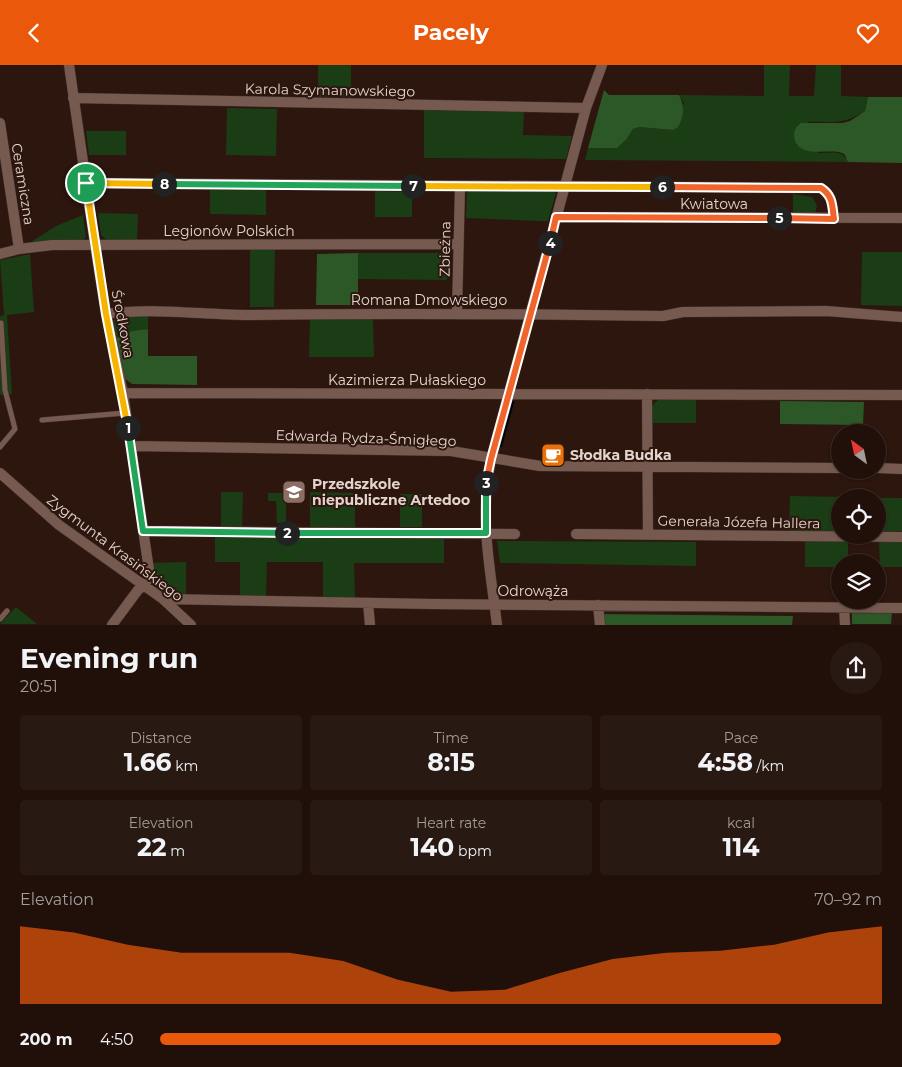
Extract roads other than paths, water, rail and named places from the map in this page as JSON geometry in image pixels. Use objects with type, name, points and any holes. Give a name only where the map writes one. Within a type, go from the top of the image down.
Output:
[{"type":"street","name":"Środkowa","points":[[69,65],[78,156],[86,183],[106,314],[123,393],[150,575],[143,585]]},
{"type":"street","points":[[497,625],[486,533],[485,490],[491,459],[556,217],[566,187],[586,109],[602,65]]},
{"type":"street","name":"Karola Szymanowskiego","points":[[73,99],[586,109]]},
{"type":"street","name":"Ceramiczna","points":[[0,123],[19,249]]},
{"type":"street","points":[[86,183],[821,188],[827,192],[832,201],[834,219]]},
{"type":"street","name":"Zbieżna","points":[[457,313],[460,186]]},
{"type":"street","name":"Kwiatowa","points":[[556,217],[902,218]]},
{"type":"street","name":"Legionów Polskich","points":[[0,254],[19,249],[52,245],[458,244]]},
{"type":"street","name":"Romana Dmowskiego","points":[[106,314],[155,311],[230,315],[457,313],[663,316],[683,312],[826,311],[902,317]]},
{"type":"street","name":"Kazimierza Pułaskiego","points":[[123,393],[902,395]]},
{"type":"street","points":[[647,394],[646,466],[648,535]]},
{"type":"street","name":"Edwarda Rydza-Śmigłego","points":[[131,446],[451,451],[540,466],[831,468]]},
{"type":"street","points":[[886,468],[902,469]]},
{"type":"street","name":"Zygmunta Krasińskiego","points":[[0,473],[42,507],[59,525],[163,599],[191,625]]},
{"type":"street","points":[[143,531],[486,533],[515,535]]},
{"type":"street","name":"Generała Józefa Hallera","points":[[576,534],[902,537]]},
{"type":"street","points":[[112,625],[143,585]]},
{"type":"street","name":"Odrowąża","points":[[163,599],[368,603],[831,607]]},
{"type":"street","points":[[368,603],[370,625]]},
{"type":"street","points":[[598,605],[600,625]]},
{"type":"street","name":"Odrowąża","points":[[886,608],[902,608]]},
{"type":"street","points":[[844,609],[845,625]]},
{"type":"lane","points":[[0,447],[15,429],[5,390],[1,323]]},
{"type":"lane","points":[[42,420],[125,413]]},
{"type":"lane","points":[[0,619],[7,611]]},
{"type":"waterway","points":[[501,446],[513,402]]},
{"type":"place","name":"Słodka Budka","points":[[553,455]]},
{"type":"place","name":"Przedszkole niepubliczne Artedoo","points":[[294,492]]}]
